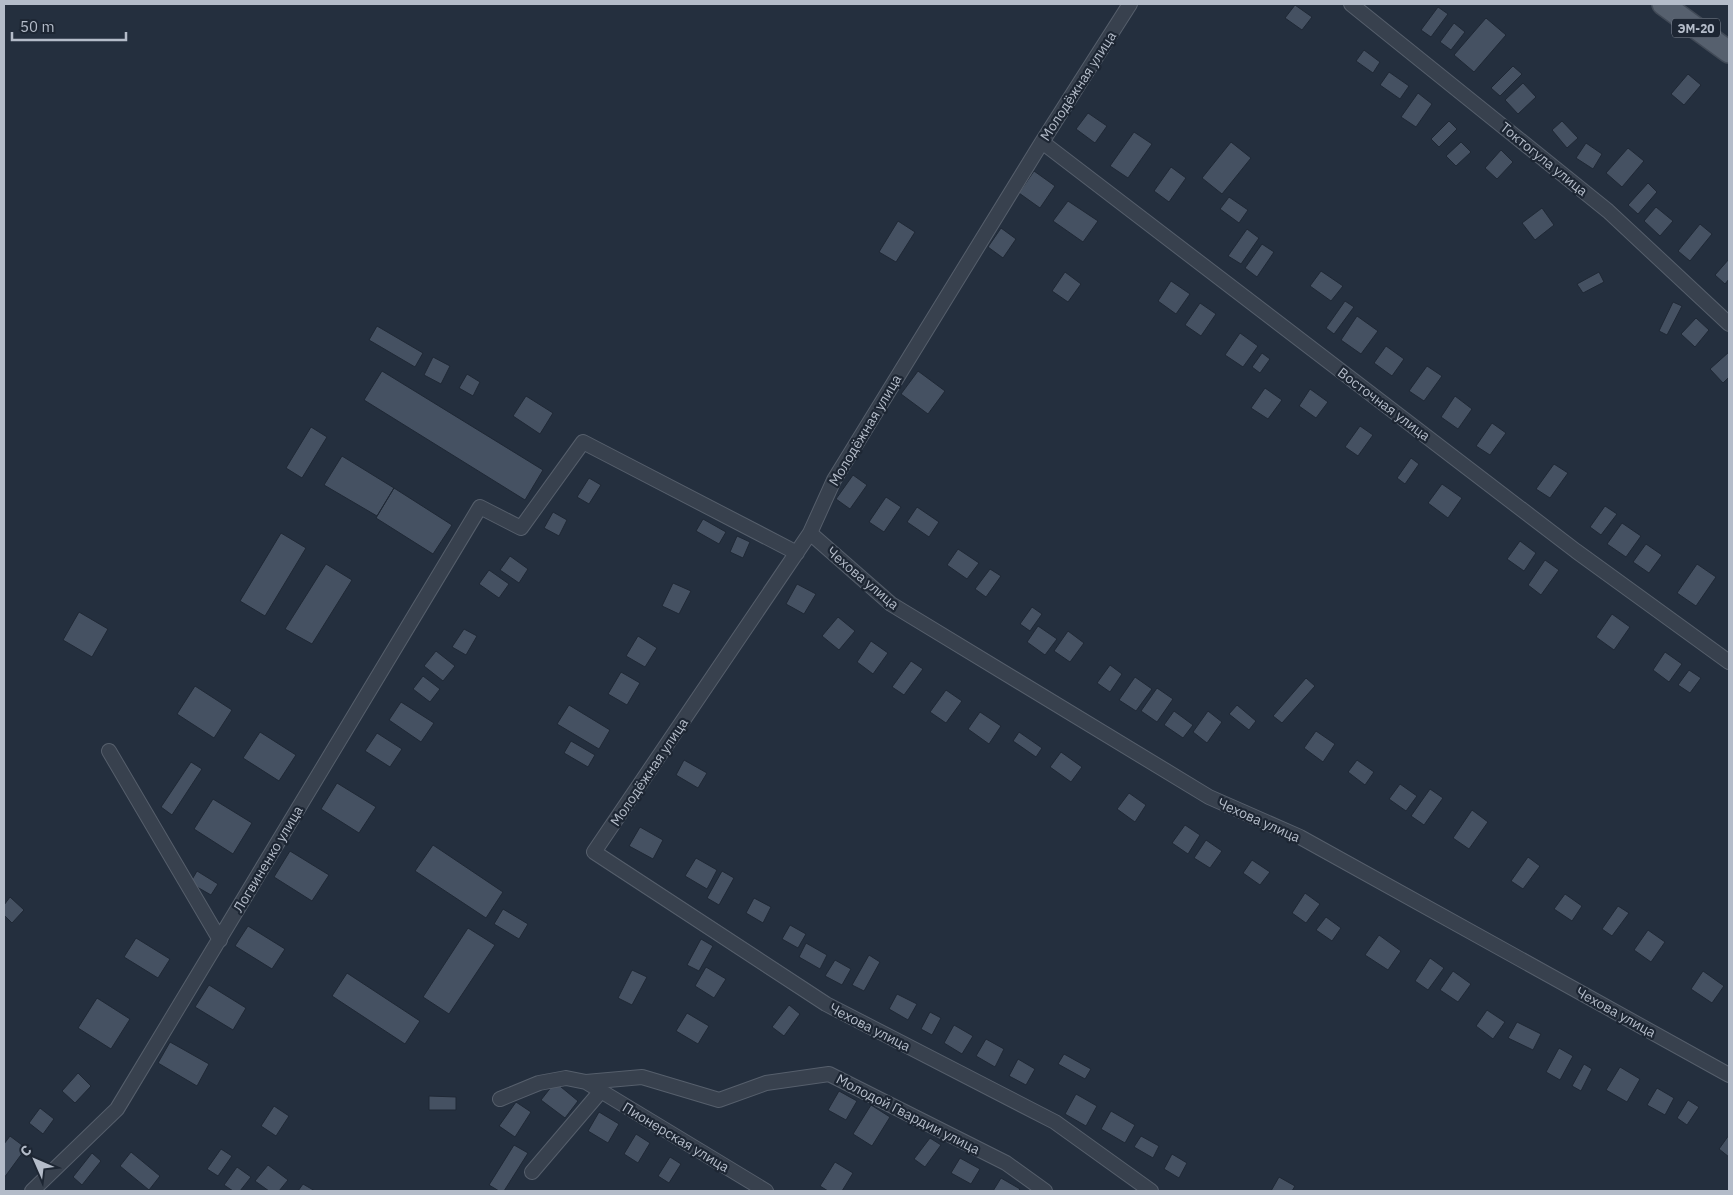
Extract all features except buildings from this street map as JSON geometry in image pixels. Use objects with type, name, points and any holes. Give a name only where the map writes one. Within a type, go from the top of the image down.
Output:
[{"type":"main road","name":"ЭМ-20","points":[[1663,4],[1729,52]]},
{"type":"street","name":"Молодёжная улица","points":[[594,852],[810,533],[834,480],[1042,142],[1130,4]]},
{"type":"street","name":"Токтогула улица","points":[[1351,4],[1608,211],[1729,324]]},
{"type":"street","name":"Восточная улица","points":[[1042,142],[1576,551],[1729,662]]},
{"type":"street","name":"Логвиненко улица","points":[[32,1191],[117,1109],[480,507],[520,528],[583,442],[797,553]]},
{"type":"street","name":"Чехова улица","points":[[810,533],[891,604],[1209,797],[1300,837],[1729,1075]]},
{"type":"street","points":[[108,751],[220,940]]},
{"type":"street","name":"Чехова улица","points":[[594,852],[826,1004],[1054,1122],[1151,1191]]},
{"type":"street","name":"Молодой Гвардии улица","points":[[586,1082],[642,1077],[719,1100],[766,1084],[829,1074],[1006,1163],[1045,1191]]},
{"type":"street","points":[[500,1099],[539,1083],[566,1078],[586,1082]]},
{"type":"street","name":"Пионерская улица","points":[[586,1082],[766,1191]]},
{"type":"street","points":[[532,1172],[601,1091]]}]
